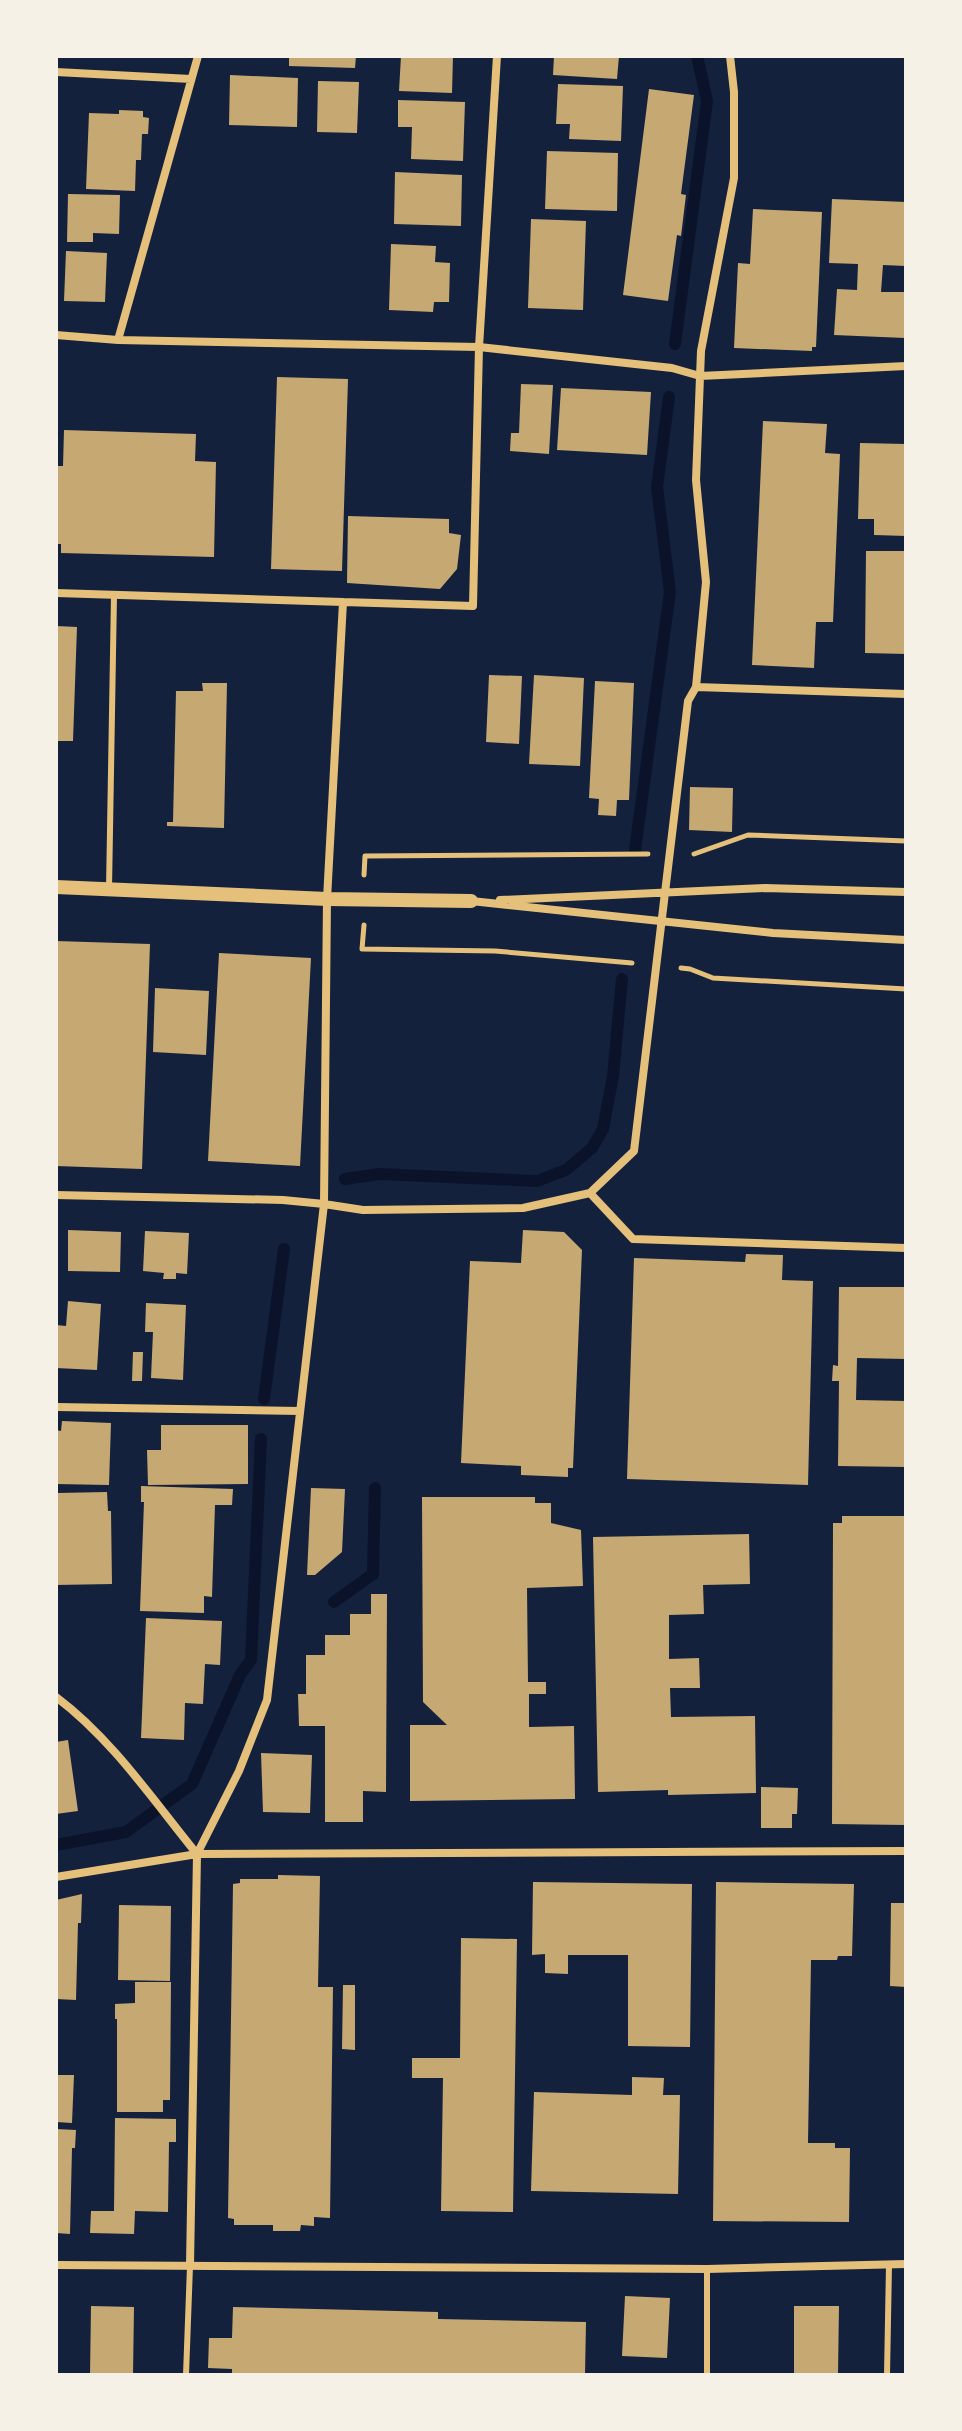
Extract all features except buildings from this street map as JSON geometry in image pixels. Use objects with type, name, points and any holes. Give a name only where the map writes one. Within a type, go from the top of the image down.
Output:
[{"type":"street","points":[[118,340],[198,56]]},
{"type":"street","points":[[56,593],[473,606],[479,347],[497,56]]},
{"type":"street","points":[[56,1195],[283,1200],[363,1210],[523,1208],[590,1193],[634,1151],[688,701],[696,687],[706,582],[696,480],[701,351],[734,178],[735,106],[730,56]]},
{"type":"street","points":[[56,72],[191,79]]},
{"type":"street","points":[[56,335],[118,340],[479,347],[672,368],[700,376],[906,366]]},
{"type":"street","points":[[190,2266],[197,1854],[239,1771],[267,1700],[324,1204],[327,899],[343,602]]},
{"type":"street","points":[[696,687],[906,694]]},
{"type":"street","points":[[56,887],[327,899],[471,901],[765,888],[906,892]]},
{"type":"street","points":[[471,901],[773,933],[906,940]]},
{"type":"street","points":[[590,1193],[633,1239],[906,1248]]},
{"type":"street","points":[[56,1407],[300,1411]]},
{"type":"street","points":[[56,1697],[76,1712],[129,1769],[197,1854]]},
{"type":"street","points":[[56,1877],[197,1854],[906,1851]]},
{"type":"street","points":[[56,2265],[707,2269],[906,2264]]},
{"type":"lane","points":[[109,889],[114,595]]},
{"type":"lane","points":[[887,2375],[889,2265]]},
{"type":"lane","points":[[186,2375],[190,2266]]},
{"type":"lane","points":[[707,2269],[707,2375]]},
{"type":"path","points":[[364,876],[365,856],[694,854],[748,835],[906,841]]},
{"type":"path","points":[[364,922],[362,949],[495,951],[690,969],[713,978],[906,989]]},
{"type":"waterway","points":[[675,344],[707,101],[697,56]]},
{"type":"waterway","points":[[635,850],[670,592],[657,487],[669,397]]},
{"type":"waterway","points":[[345,1179],[379,1174],[537,1181],[566,1170],[592,1148],[603,1129],[613,1076],[622,979]]},
{"type":"waterway","points":[[264,1399],[284,1249]]},
{"type":"waterway","points":[[56,1845],[126,1832],[192,1784],[240,1675],[251,1660],[261,1439]]},
{"type":"waterway","points":[[334,1602],[373,1574],[375,1488]]}]
